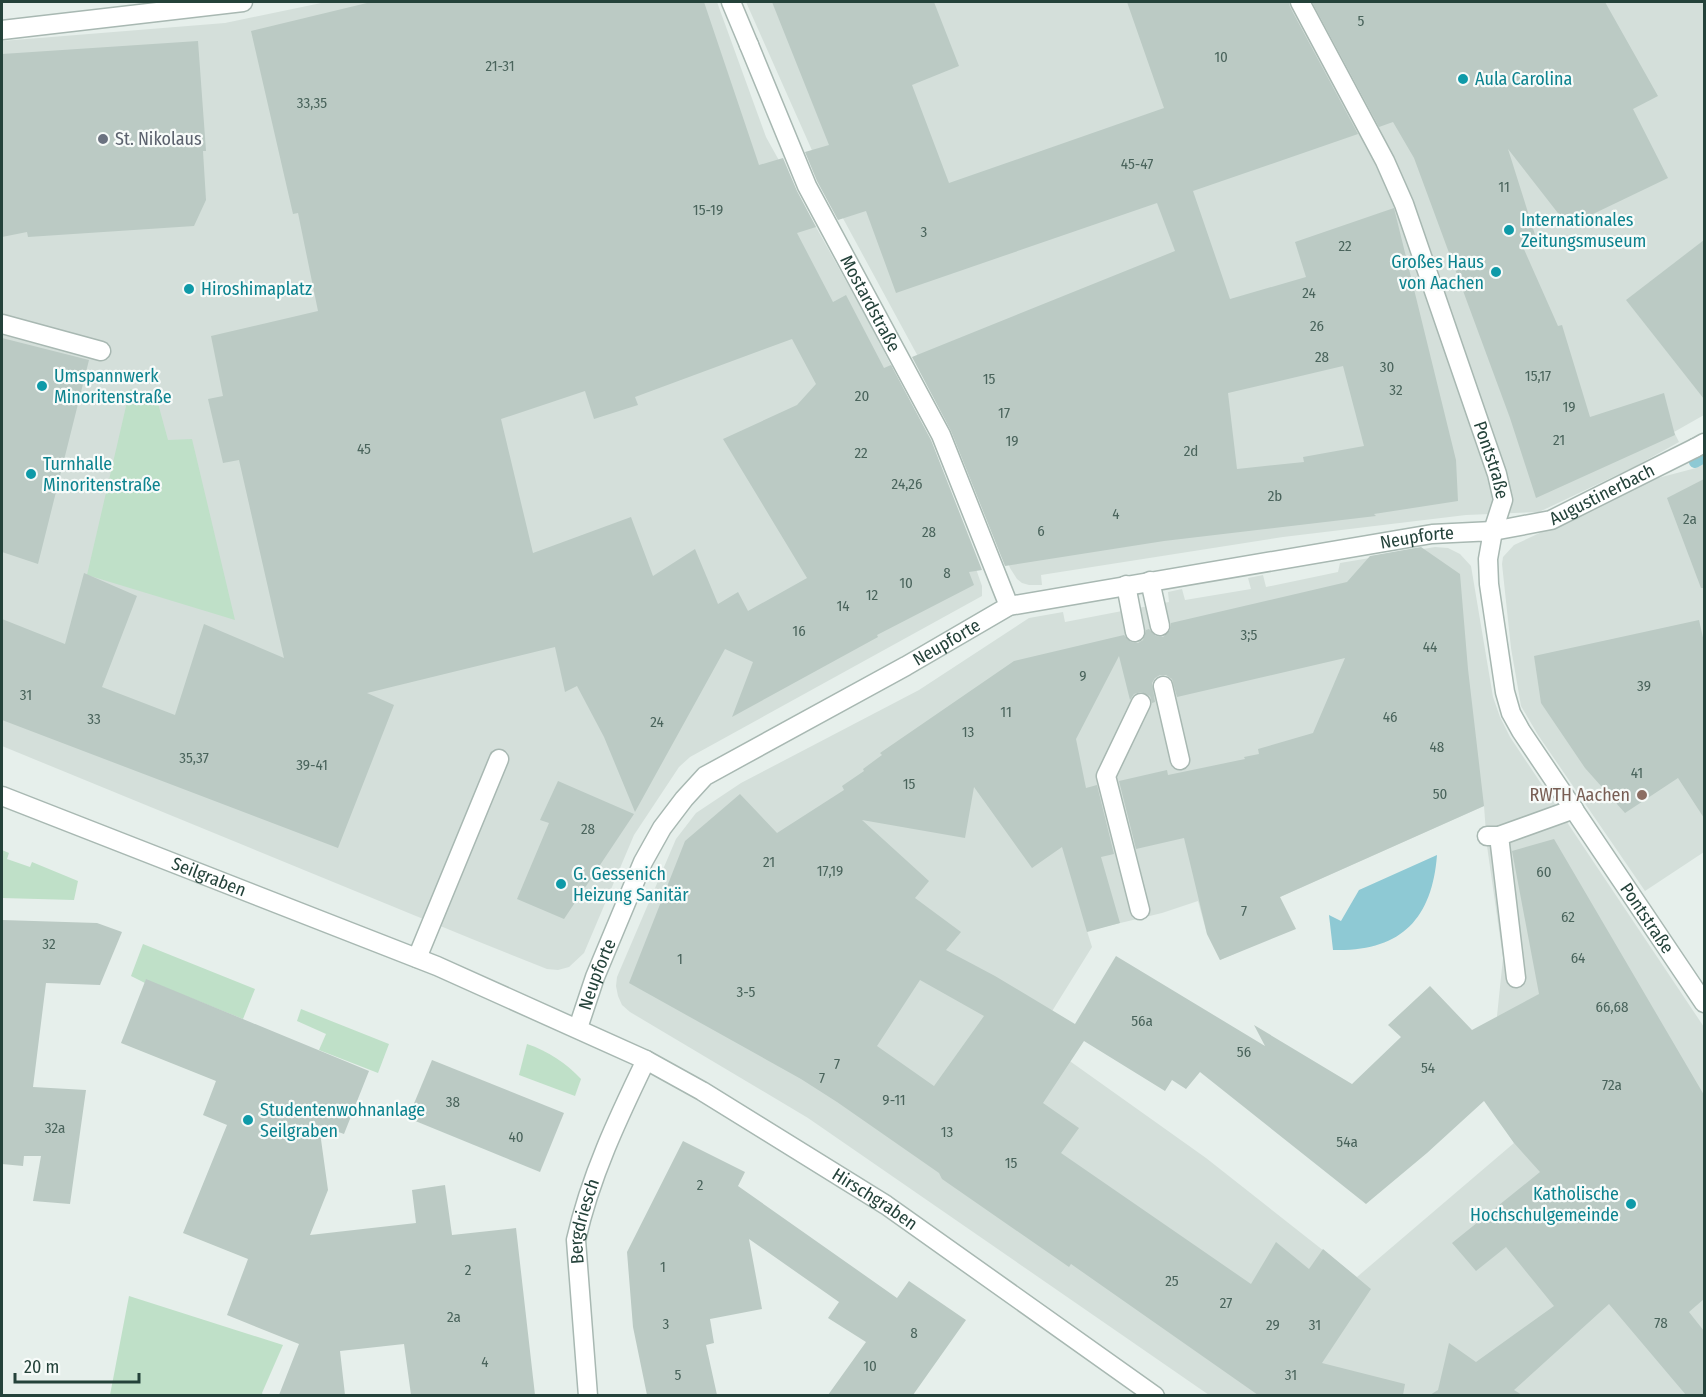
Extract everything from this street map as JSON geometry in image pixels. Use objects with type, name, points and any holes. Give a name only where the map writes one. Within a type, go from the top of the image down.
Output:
[{"type":"street","points":[[2,30],[243,2]]},
{"type":"street","name":"Mostardstraße","points":[[731,2],[807,186],[941,435],[1009,606]]},
{"type":"street","name":"Pontstraße","points":[[1300,2],[1385,162],[1423,257],[1497,474],[1503,500],[1492,531],[1488,559],[1508,703],[1521,731],[1704,1003]]},
{"type":"street","points":[[2,324],[101,351]]},
{"type":"street","name":"Augustinerbach","points":[[1492,531],[1551,520],[1700,445]]},
{"type":"street","name":"Neupforte","points":[[579,1028],[595,977],[643,862],[662,828],[705,776],[906,666],[1009,606],[1432,534],[1492,531]]},
{"type":"street","points":[[1150,581],[1160,626]]},
{"type":"street","points":[[1126,585],[1135,632]]},
{"type":"street","points":[[1163,686],[1180,760]]},
{"type":"street","points":[[1140,910],[1106,776],[1141,703]]},
{"type":"street","points":[[417,958],[499,759]]},
{"type":"street","name":"Seilgraben","points":[[2,796],[417,958],[579,1028]]},
{"type":"street","points":[[1516,978],[1493,836],[1574,809]]},
{"type":"street","name":"Hirschgraben","points":[[579,1028],[646,1060],[702,1091],[886,1205],[1155,1395]]},
{"type":"street","name":"Bergdriesch","points":[[588,1395],[576,1240],[581,1217],[604,1153],[646,1060]]},
{"type":"shaded area","points":[[326,2],[717,2],[766,137],[866,317],[933,446],[982,586],[982,596],[690,757],[679,767],[634,835],[584,953],[569,967],[558,970],[547,969],[472,939],[2,746],[2,41],[225,23]]},
{"type":"shaded area","points":[[746,2],[1564,2],[1567,6],[1574,2],[1704,2],[1704,415],[1674,432],[1679,442],[1636,466],[1539,512],[1466,515],[1283,537],[1041,575],[1042,585],[1022,583],[1010,568],[959,432],[839,211]]},
{"type":"shaded area","points":[[1704,464],[1704,852],[1645,891],[1538,735],[1521,706],[1511,648],[1502,564],[1503,557],[1514,545],[1658,478]]},
{"type":"shaded area","points":[[1435,547],[1448,548],[1460,554],[1471,566],[1493,697],[1510,737],[1704,1027],[1704,1395],[1209,1395],[808,1118],[630,1012],[622,1005],[618,996],[617,977],[676,839],[696,813],[741,783],[919,690],[1029,618],[1063,612],[1065,622],[1169,602],[1168,592],[1182,589],[1185,600],[1251,589],[1248,578],[1263,575],[1266,587],[1338,572],[1340,563]],"holes":[[[1484,806],[1487,846],[1503,958],[1497,1016],[1530,1099],[1506,1131],[1514,1143],[1357,1277],[1206,1158],[1036,1037],[1092,947],[1087,931],[1162,913],[1198,901],[1207,934],[1220,960],[1234,954],[1280,897]]]},
{"type":"green space","points":[[130,389],[156,396],[168,440],[192,439],[235,620],[87,575]]},
{"type":"green space","points":[[2,850],[9,853],[7,859],[30,867],[32,862],[78,881],[74,900],[2,898]]},
{"type":"green space","points":[[143,944],[255,989],[243,1019],[131,976]]},
{"type":"green space","points":[[301,1009],[389,1044],[378,1073],[319,1050],[326,1034],[297,1021]]},
{"type":"green space","points":[[527,1044],[556,1058],[581,1079],[575,1096],[519,1075]]},
{"type":"green space","points":[[129,1296],[283,1345],[263,1395],[110,1395]]},
{"type":"water","points":[[1437,855],[1428,898],[1420,914],[1408,928],[1394,938],[1377,945],[1333,950],[1329,915],[1341,921],[1359,890]]},
{"type":"building","points":[[371,2],[704,2],[759,165],[783,158],[816,227],[797,233],[833,302],[846,295],[884,368],[891,365],[931,440],[982,570],[969,572],[974,585],[877,635],[878,637],[732,717],[753,662],[725,649],[635,812],[604,737],[577,686],[565,692],[555,647],[367,693],[394,705],[338,848],[2,720],[2,619],[65,644],[84,573],[137,596],[102,687],[175,715],[204,624],[284,658],[239,460],[223,463],[208,399],[223,396],[211,336],[318,311],[298,213],[293,214],[251,31]],"holes":[[[792,339],[816,384],[797,405],[723,439],[807,578],[748,611],[738,592],[718,604],[695,549],[653,576],[631,517],[533,553],[501,419],[585,391],[594,419],[638,405],[635,397]]]},
{"type":"building","points":[[772,2],[934,2],[959,66],[912,85],[949,183],[1164,108],[1127,2],[1289,2],[1358,134],[1193,191],[1230,299],[1306,277],[1295,242],[1394,208],[1456,460],[1458,501],[1374,514],[1376,516],[1164,541],[1005,566],[951,431],[912,357],[1175,251],[1157,203],[896,293],[866,211],[838,220],[817,181],[805,152],[829,145]],"holes":[[[1343,366],[1364,446],[1303,457],[1304,462],[1237,469],[1228,393]]]},
{"type":"building","points":[[1312,2],[1605,2],[1658,96],[1633,109],[1668,178],[1568,226],[1508,149],[1537,241],[1523,247],[1558,326],[1562,325],[1590,417],[1664,393],[1675,435],[1536,498],[1510,418],[1414,158],[1393,122],[1379,127]]},
{"type":"building","name":"St. Nikolaus","points":[[198,41],[206,151],[203,151],[206,200],[194,226],[28,237],[27,232],[2,237],[2,54]]},
{"type":"building","points":[[1704,240],[1704,399],[1626,300]]},
{"type":"building","points":[[2,338],[89,360],[38,564],[2,552]]},
{"type":"building","points":[[1704,479],[1704,588],[1701,588],[1667,498]]},
{"type":"building","points":[[1421,547],[1460,574],[1468,669],[1484,806],[1280,897],[1296,929],[1220,960],[1207,934],[1184,838],[1136,849],[1119,781],[1167,770],[1168,775],[1245,759],[1244,757],[1259,754],[1258,749],[1313,733],[1345,658],[1177,697],[1172,679],[1166,675],[1160,675],[1152,683],[1155,702],[1152,703],[1150,696],[1141,692],[1134,694],[1130,700],[1119,656],[1076,739],[1086,788],[1097,785],[1114,854],[1101,857],[1120,923],[1087,932],[1062,847],[1032,868],[974,787],[965,838],[862,820],[929,881],[915,898],[961,932],[946,950],[995,976],[1075,1024],[1116,956],[1265,1046],[1254,1025],[1352,1084],[1401,1037],[1388,1025],[1430,986],[1472,1030],[1539,994],[1512,851],[1554,839],[1704,1095],[1704,1299],[1689,1312],[1704,1331],[1704,1395],[1686,1395],[1609,1304],[1514,1390],[1522,1395],[1430,1395],[1438,1390],[1449,1343],[1476,1362],[1554,1306],[1506,1247],[1476,1271],[1452,1243],[1540,1172],[1514,1143],[1484,1101],[1366,1204],[1200,1072],[1186,1089],[1172,1080],[1165,1091],[1084,1041],[1043,1103],[1079,1128],[1061,1153],[1251,1284],[1276,1242],[1309,1269],[1323,1249],[1371,1289],[1322,1363],[1405,1384],[1403,1395],[1258,1395],[1071,1264],[1069,1267],[942,1179],[939,1173],[837,1102],[801,1079],[629,983],[685,841],[740,794],[777,833],[844,790],[842,786],[864,771],[863,769],[882,755],[880,753],[1014,661],[1124,635],[1131,642],[1138,643],[1143,640],[1146,630],[1149,629],[1156,636],[1163,637],[1170,630],[1171,623],[1347,582],[1370,556]],"holes":[[[920,980],[984,1016],[934,1086],[877,1046]]]},
{"type":"building","points":[[1699,620],[1704,642],[1704,818],[1678,778],[1625,813],[1585,768],[1541,703],[1534,656]]},
{"type":"building","points":[[558,781],[634,814],[564,919],[517,899],[549,823],[540,820]]},
{"type":"building","points":[[2,920],[97,923],[122,932],[100,985],[46,983],[33,1087],[86,1090],[70,1204],[33,1201],[41,1156],[24,1156],[23,1166],[2,1164]]},
{"type":"building","points":[[146,979],[369,1071],[344,1134],[319,1125],[328,1190],[310,1235],[416,1223],[412,1190],[445,1185],[452,1235],[516,1228],[535,1395],[411,1395],[404,1344],[340,1351],[345,1395],[279,1395],[299,1344],[227,1315],[248,1259],[183,1233],[227,1125],[203,1115],[216,1081],[121,1043]]},
{"type":"building","points":[[432,1060],[564,1113],[540,1172],[408,1118]]},
{"type":"building","points":[[683,1141],[745,1172],[738,1186],[897,1298],[909,1281],[966,1320],[913,1395],[828,1395],[866,1342],[828,1318],[839,1302],[749,1239],[762,1309],[710,1319],[714,1343],[706,1345],[717,1395],[647,1395],[633,1327],[627,1252]]},
{"type":"waterway","points":[[1695,462],[1704,457]]},
{"type":"place","name":"Aula Carolina","points":[[1463,79]]},
{"type":"place","name":"St. Nikolaus","points":[[103,139]]},
{"type":"place","name":"Internationales Zeitungsmuseum","points":[[1509,230]]},
{"type":"place","name":"Großes Haus von Aachen","points":[[1496,272]]},
{"type":"place","name":"Hiroshimaplatz","points":[[189,289]]},
{"type":"place","name":"Umspannwerk Minoritenstraße","points":[[42,386]]},
{"type":"place","name":"Turnhalle Minoritenstraße","points":[[31,474]]},
{"type":"place","name":"RWTH Aachen","points":[[1642,795]]},
{"type":"place","name":"G. Gessenich Heizung Sanitär","points":[[561,884]]},
{"type":"place","name":"Studentenwohnanlage Seilgraben","points":[[248,1120]]},
{"type":"place","name":"Katholische Hochschulgemeinde","points":[[1631,1204]]}]
